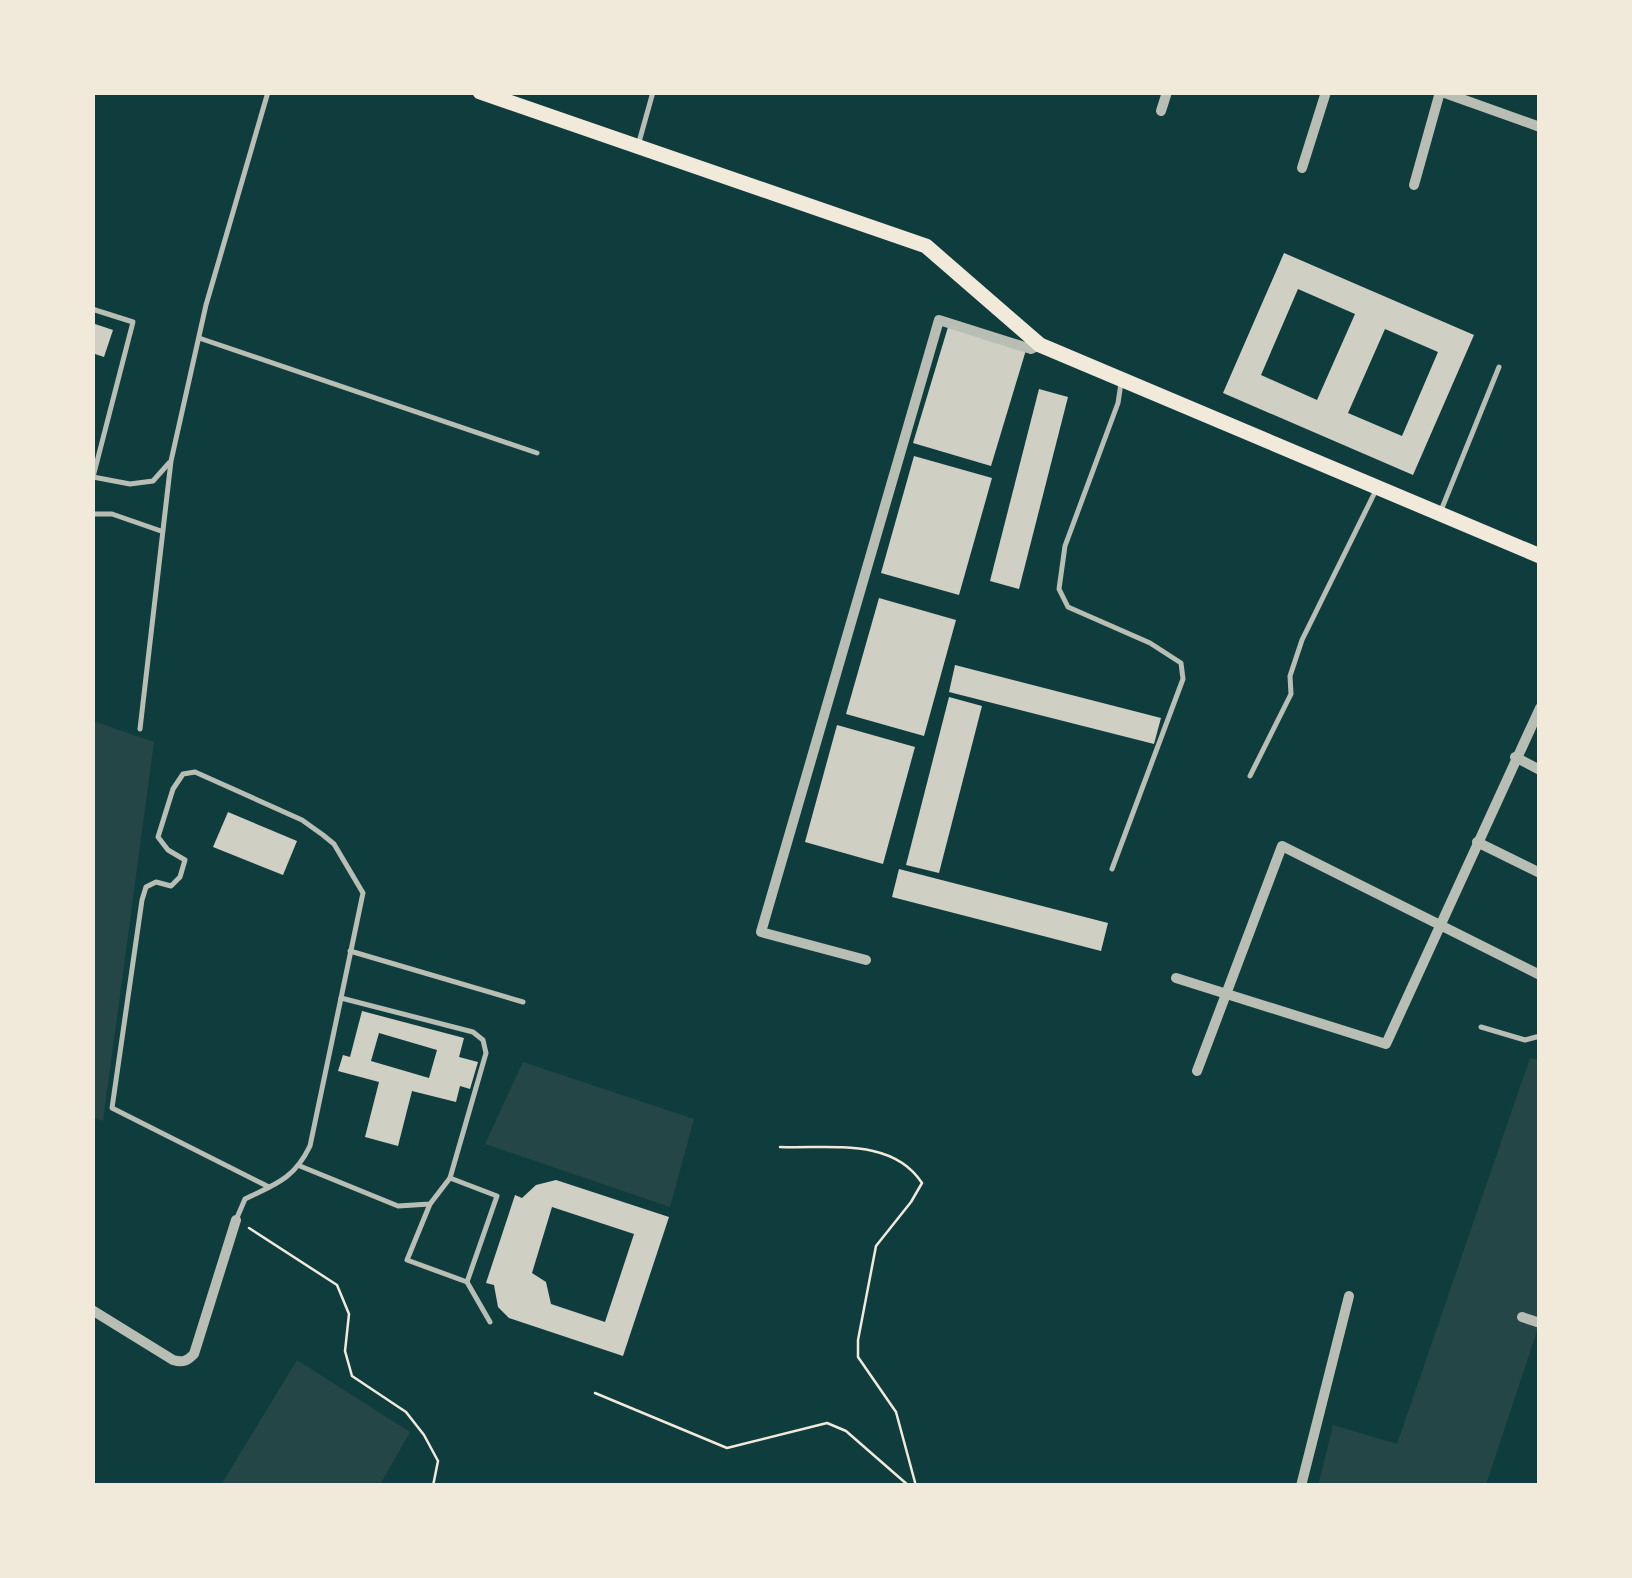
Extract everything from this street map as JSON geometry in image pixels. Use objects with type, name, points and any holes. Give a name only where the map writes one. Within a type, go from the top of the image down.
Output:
[{"type":"main road","points":[[480,92],[926,246],[1040,345],[1540,556]]},
{"type":"street","points":[[1161,111],[1167,92]]},
{"type":"street","points":[[1302,168],[1326,92]]},
{"type":"street","points":[[1414,185],[1442,92],[1540,127]]},
{"type":"street","points":[[866,960],[761,932],[939,320],[1032,348],[1040,345]]},
{"type":"street","points":[[1176,978],[1386,1044],[1540,708]]},
{"type":"street","points":[[1515,757],[1540,770]]},
{"type":"street","points":[[1477,842],[1540,873]]},
{"type":"street","points":[[1197,1071],[1282,846],[1540,975]]},
{"type":"street","points":[[92,1310],[173,1360],[188,1360],[194,1354],[236,1220]]},
{"type":"street","points":[[1301,1486],[1348,1296]]},
{"type":"street","points":[[1522,1317],[1540,1323]]},
{"type":"lane","points":[[140,730],[171,461],[199,338],[268,92]]},
{"type":"lane","points":[[638,147],[653,92]]},
{"type":"lane","points":[[92,309],[133,322],[94,476],[130,484],[153,482],[171,461]]},
{"type":"lane","points":[[199,338],[537,453]]},
{"type":"lane","points":[[1439,514],[1499,367]]},
{"type":"lane","points":[[1112,869],[1183,679],[1182,663],[1150,643],[1068,607],[1059,589],[1065,546],[1118,403],[1122,380]]},
{"type":"lane","points":[[1250,776],[1291,694],[1290,676],[1302,640],[1377,488]]},
{"type":"lane","points":[[92,514],[112,514],[163,532]]},
{"type":"lane","points":[[236,1220],[245,1199],[289,1178],[310,1146],[363,893],[334,844],[302,820],[196,772],[184,774],[173,789],[158,837],[168,850],[185,860],[184,869],[171,886],[156,882],[146,887],[112,1108],[269,1187]]},
{"type":"lane","points":[[350,951],[523,1002]]},
{"type":"lane","points":[[341,998],[473,1032],[483,1040],[486,1053],[450,1178],[430,1204],[407,1260],[467,1282],[490,1322]]},
{"type":"lane","points":[[1481,1027],[1525,1040],[1540,1036]]},
{"type":"lane","points":[[300,1166],[398,1206],[430,1204]]},
{"type":"lane","points":[[450,1178],[497,1196],[467,1282]]},
{"type":"path","points":[[780,1147],[880,1150],[911,1166],[922,1183],[876,1246],[858,1340],[858,1356],[896,1412],[916,1486]]},
{"type":"path","points":[[236,1220],[337,1285],[349,1314],[345,1350],[352,1376],[406,1412],[424,1435],[438,1462],[433,1486]]},
{"type":"path","points":[[595,1392],[727,1448],[828,1423],[846,1431],[908,1486]]},
{"type":"shaded area","points":[[93,721],[154,742],[103,1121],[92,1117]]},
{"type":"shaded area","points":[[1530,1058],[1539,1060],[1539,1325],[1486,1485],[1318,1486],[1333,1425],[1397,1444]]},
{"type":"shaded area","points":[[523,1062],[694,1119],[670,1207],[485,1144]]},
{"type":"shaded area","points":[[297,1360],[410,1432],[380,1485],[221,1485]]},
{"type":"building","points":[[1284,253],[1474,335],[1413,475],[1223,393]],"holes":[[[1298,289],[1355,314],[1317,400],[1261,375]],[[1385,329],[1438,352],[1402,436],[1348,413]]]},
{"type":"building","points":[[92,323],[113,330],[104,357],[92,353]]},
{"type":"building","points":[[948,327],[1026,350],[991,466],[913,443]]},
{"type":"building","points":[[1039,389],[1068,397],[1019,589],[990,581]]},
{"type":"building","points":[[914,456],[992,478],[959,595],[881,573]]},
{"type":"building","points":[[879,598],[956,620],[924,736],[846,714]]},
{"type":"building","points":[[955,665],[1161,718],[1154,744],[949,692]]},
{"type":"building","points":[[949,697],[982,706],[939,873],[906,865]]},
{"type":"building","points":[[837,725],[915,747],[883,864],[805,842]]},
{"type":"building","points":[[228,812],[297,841],[283,875],[213,847]]},
{"type":"building","points":[[899,869],[1108,923],[1101,951],[892,897]]},
{"type":"building","points":[[362,1011],[464,1038],[459,1057],[478,1062],[470,1089],[460,1086],[456,1102],[412,1091],[398,1146],[365,1137],[379,1082],[338,1071],[343,1055],[350,1057]],"holes":[[[379,1033],[437,1050],[429,1078],[371,1061]]]},
{"type":"building","points":[[556,1180],[669,1217],[623,1356],[509,1318],[498,1307],[494,1285],[486,1283],[515,1195],[522,1198],[536,1185]],"holes":[[[552,1207],[634,1234],[605,1322],[551,1304],[546,1282],[532,1273]]]}]
